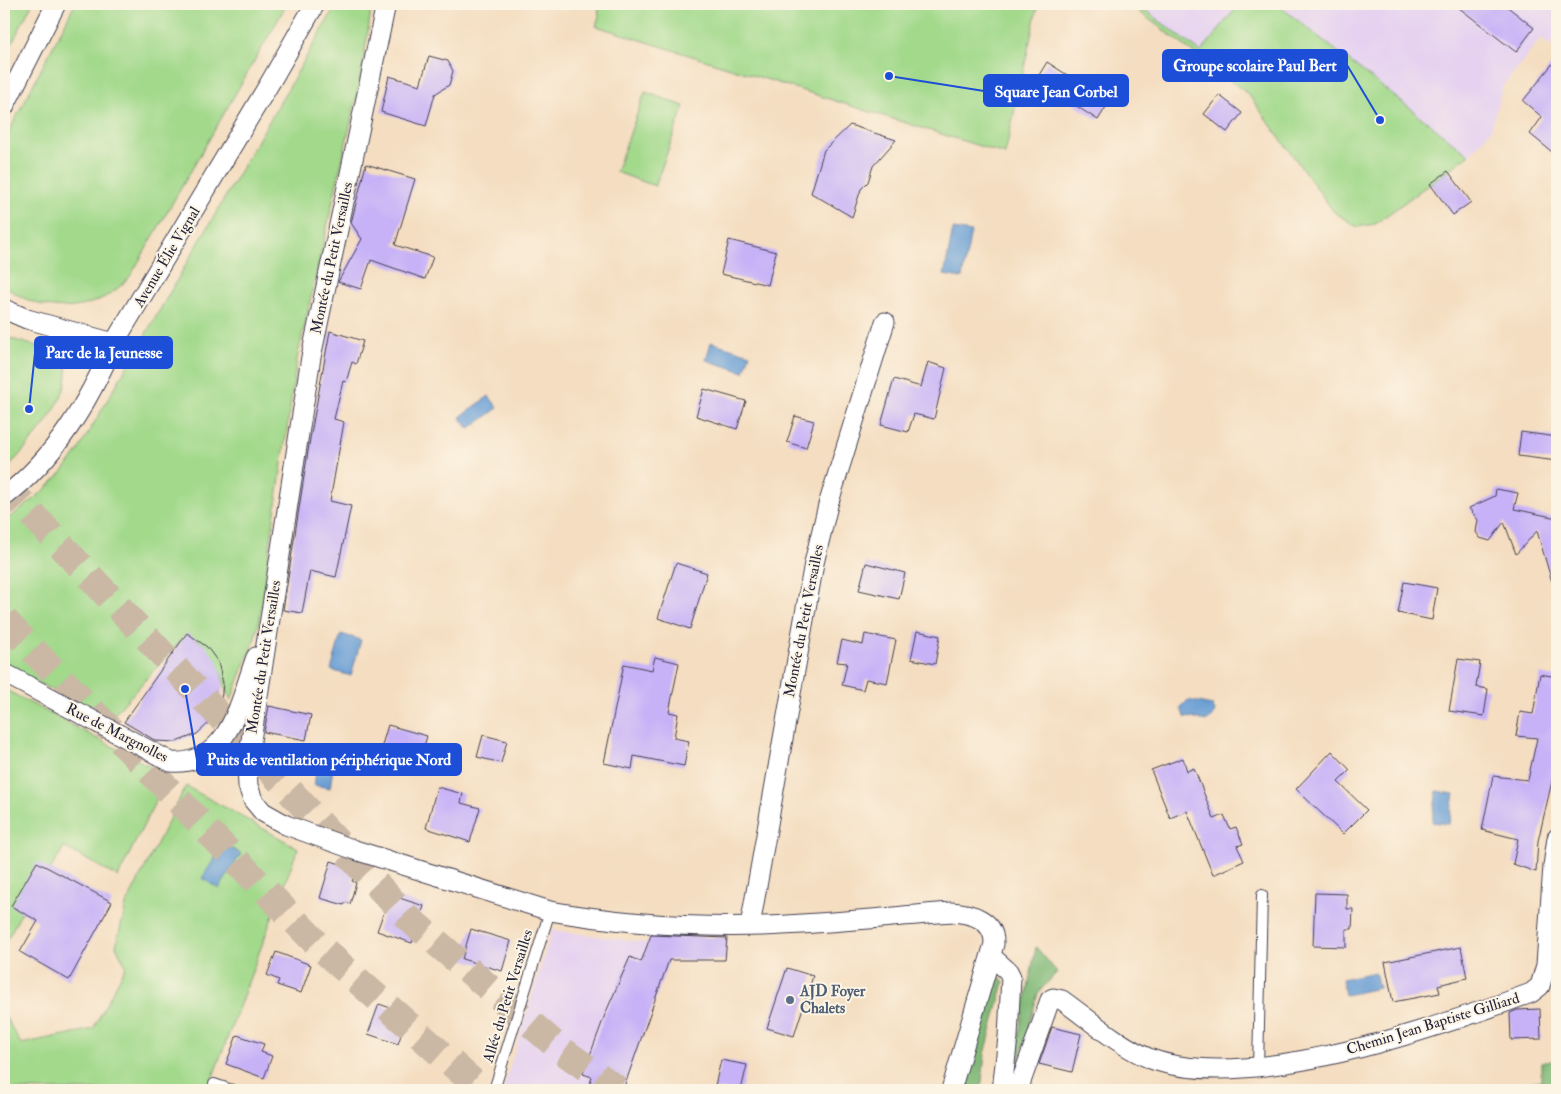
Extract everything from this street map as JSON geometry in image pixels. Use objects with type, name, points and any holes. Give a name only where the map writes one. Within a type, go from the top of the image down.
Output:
[{"type":"street","points":[[4,107],[56,4]]},
{"type":"street","name":"Avenue Élie Vignal","points":[[4,497],[44,461],[61,439],[98,380],[114,343],[266,90],[315,4]]},
{"type":"street","name":"Montée du Petit Versailles","points":[[386,4],[311,357],[247,766],[248,786],[253,800],[263,812],[308,834],[550,911],[620,922],[750,926],[951,912],[967,913],[981,919],[994,936],[991,956],[950,1090]]},
{"type":"street","points":[[4,308],[27,319],[114,343]]},
{"type":"street","name":"Montée du Petit Versailles","points":[[750,926],[814,563],[828,505],[885,322]]},
{"type":"street","name":"Rue de Margnolles","points":[[4,673],[171,762],[187,763],[212,751],[223,740],[270,621]]},
{"type":"street","name":"Chemin Jean Baptiste Gilliard","points":[[1018,1090],[1050,1000],[1053,998],[1062,1000],[1126,1046],[1150,1059],[1197,1069],[1258,1067],[1306,1060],[1378,1044],[1531,993],[1540,986],[1545,976],[1552,866],[1557,838]]},
{"type":"street","points":[[991,956],[1001,964],[1011,977],[1008,1037],[1002,1090]]},
{"type":"lane","points":[[1258,1067],[1262,895]]},
{"type":"lane","name":"Allée du Petit Versailles","points":[[494,1090],[550,911]]},
{"type":"lane","points":[[214,1084],[232,1090]]},
{"type":"shaded area","points":[[1129,4],[1557,4],[1557,36],[1550,46],[1541,38],[1502,87],[1491,130],[1469,155],[1375,224],[1357,227],[1334,212],[1248,94]]},
{"type":"shaded area","points":[[552,930],[647,943],[651,934],[682,936],[677,952],[672,950],[623,1090],[503,1090]]},
{"type":"green space","points":[[4,4],[32,4],[4,59]]},
{"type":"green space","points":[[75,4],[287,4],[131,275],[118,288],[103,298],[87,304],[53,307],[19,296],[4,285],[4,141]]},
{"type":"green space","points":[[337,4],[372,4],[361,77],[297,359],[259,623],[254,641],[231,700],[212,654],[198,640],[187,634],[109,720],[4,665],[4,521],[45,490],[71,462]]},
{"type":"green space","points":[[598,4],[1038,4],[1005,154],[596,26],[599,16]]},
{"type":"green space","points":[[1129,4],[1137,4],[1201,52],[1239,4],[1277,4],[1469,155],[1375,224],[1357,227],[1334,212],[1248,94]]},
{"type":"green space","points":[[645,92],[684,106],[655,186],[616,172]]},
{"type":"green space","points":[[4,336],[47,349],[58,355],[66,367],[66,381],[60,398],[50,416],[25,449],[4,471]]},
{"type":"green space","points":[[4,689],[168,776],[118,877],[64,847],[50,870],[12,906],[22,912],[4,945]]},
{"type":"green space","points":[[186,786],[298,848],[208,1090],[4,1090],[4,1014],[21,1044],[93,1029],[126,966],[116,946],[126,905]]},
{"type":"green space","points":[[1036,947],[1057,972],[1038,993],[1015,1077],[1010,1078]]},
{"type":"green space","points":[[1000,977],[1004,982],[985,1054],[981,1090],[961,1090],[993,982]]},
{"type":"green space","points":[[1557,1059],[1557,1090],[1496,1090],[1541,1080],[1541,1062]]},
{"type":"water","points":[[953,229],[971,232],[962,278],[944,275]]},
{"type":"water","points":[[711,342],[750,354],[744,372],[706,360]]},
{"type":"water","points":[[489,396],[498,408],[469,429],[460,417]]},
{"type":"water","points":[[341,634],[361,640],[351,676],[331,670]]},
{"type":"water","points":[[1188,700],[1212,705],[1215,711],[1213,717],[1207,721],[1185,717],[1180,708]]},
{"type":"water","points":[[319,753],[335,756],[330,788],[314,785]]},
{"type":"water","points":[[1437,791],[1454,794],[1449,824],[1432,822]]},
{"type":"water","points":[[224,844],[241,854],[219,889],[202,878]]},
{"type":"water","points":[[1375,972],[1379,988],[1345,995],[1342,979]]},
{"type":"building","points":[[1454,4],[1504,4],[1534,28],[1516,52]]},
{"type":"building","points":[[429,56],[448,61],[453,71],[449,85],[435,94],[426,126],[381,112],[389,76],[420,85]]},
{"type":"building","points":[[1557,58],[1557,156],[1530,134],[1542,117],[1523,101]]},
{"type":"building","points":[[1047,62],[1109,102],[1098,120],[1036,80]]},
{"type":"building","points":[[1219,95],[1242,113],[1227,132],[1204,114]]},
{"type":"building","points":[[850,125],[896,140],[873,166],[868,182],[861,189],[852,217],[811,193],[824,150]]},
{"type":"building","points":[[366,164],[415,179],[395,245],[433,257],[425,279],[371,260],[361,289],[338,282],[362,239],[351,223]]},
{"type":"building","points":[[1448,171],[1471,202],[1453,215],[1430,184]]},
{"type":"building","points":[[729,240],[776,252],[768,285],[721,274]]},
{"type":"building","points":[[330,331],[363,341],[356,364],[352,362],[346,382],[343,381],[334,419],[344,422],[330,501],[351,506],[336,577],[310,571],[302,613],[283,610],[310,439]]},
{"type":"building","points":[[928,362],[946,368],[934,419],[914,414],[908,432],[881,425],[894,379],[921,387]]},
{"type":"building","points":[[704,389],[746,401],[737,429],[696,416]]},
{"type":"building","points":[[795,416],[814,421],[806,448],[787,442]]},
{"type":"building","points":[[1521,432],[1557,437],[1557,461],[1518,456]]},
{"type":"building","points":[[1496,489],[1518,493],[1514,509],[1557,518],[1557,581],[1552,582],[1537,531],[1516,554],[1504,522],[1490,541],[1480,538],[1476,532],[1478,520],[1469,508],[1495,496]]},
{"type":"building","points":[[676,563],[707,573],[690,629],[658,618]]},
{"type":"building","points":[[866,563],[905,573],[899,599],[859,590]]},
{"type":"building","points":[[1404,582],[1437,588],[1432,620],[1398,613]]},
{"type":"building","points":[[917,631],[940,636],[935,664],[911,659]]},
{"type":"building","points":[[187,633],[207,647],[218,662],[223,683],[221,702],[212,720],[197,734],[176,742],[156,741],[124,722]]},
{"type":"building","points":[[865,634],[896,640],[887,683],[866,679],[863,690],[842,685],[847,663],[837,662],[842,640],[863,645]]},
{"type":"building","points":[[655,657],[679,663],[669,712],[678,714],[674,738],[689,741],[684,766],[634,756],[632,769],[604,763],[624,664],[652,670]]},
{"type":"building","points":[[1458,659],[1480,662],[1476,687],[1488,689],[1484,716],[1449,711]]},
{"type":"building","points":[[1540,674],[1557,677],[1557,760],[1538,841],[1536,872],[1513,864],[1518,839],[1482,830],[1493,776],[1528,780],[1537,738],[1516,736],[1520,712],[1533,714]]},
{"type":"building","points":[[269,706],[311,715],[306,740],[264,732]]},
{"type":"building","points":[[388,725],[427,736],[416,774],[377,762]]},
{"type":"building","points":[[483,735],[507,741],[501,763],[477,757]]},
{"type":"building","points":[[1332,751],[1350,770],[1338,782],[1367,810],[1343,834],[1296,789]]},
{"type":"building","points":[[1183,758],[1187,771],[1194,768],[1214,819],[1224,815],[1230,829],[1236,827],[1243,844],[1237,846],[1244,861],[1213,875],[1187,811],[1170,818],[1151,770]]},
{"type":"building","points":[[437,787],[463,794],[461,803],[480,808],[470,842],[426,828]]},
{"type":"building","points":[[331,861],[356,869],[352,881],[356,883],[350,904],[346,902],[344,905],[320,898]]},
{"type":"building","points":[[37,862],[112,902],[69,980],[20,952],[38,921],[11,906]]},
{"type":"building","points":[[1315,893],[1347,894],[1347,909],[1353,909],[1352,929],[1346,929],[1346,947],[1313,946]]},
{"type":"building","points":[[390,895],[424,906],[412,943],[377,931]]},
{"type":"building","points":[[471,929],[511,941],[502,971],[462,959]]},
{"type":"building","points":[[651,935],[727,938],[725,960],[669,960],[623,1090],[588,1090],[592,1077],[583,1074],[606,1012],[630,957],[641,962]]},
{"type":"building","points":[[1461,947],[1467,978],[1438,985],[1440,993],[1393,1002],[1385,962]]},
{"type":"building","points":[[276,952],[311,965],[301,993],[277,985],[279,980],[267,975]]},
{"type":"building","points":[[787,968],[813,976],[794,1036],[767,1028]]},
{"type":"building","points":[[379,1004],[408,1014],[398,1044],[368,1034]]},
{"type":"building","points":[[1540,1009],[1541,1039],[1511,1040],[1510,1013],[1517,1010]]},
{"type":"building","points":[[1052,1027],[1081,1034],[1072,1072],[1039,1064]]},
{"type":"building","points":[[237,1035],[264,1044],[261,1052],[272,1056],[264,1078],[226,1064]]},
{"type":"building","points":[[721,1060],[747,1065],[741,1090],[714,1090]]},
{"type":"tunnel","points":[[4,484],[407,917],[560,1049],[618,1090]]},
{"type":"tunnel","points":[[4,620],[321,948],[482,1090]]},
{"type":"place","name":"Square Jean Corbel","points":[[889,76]]},
{"type":"place","name":"Groupe scolaire Paul Bert","points":[[1380,120]]},
{"type":"place","name":"Parc de la Jeunesse","points":[[29,409]]},
{"type":"place","name":"Puits de ventilation périphérique Nord","points":[[185,689]]},
{"type":"place","name":"AJD Foyer Chalets","points":[[790,1000]]}]
